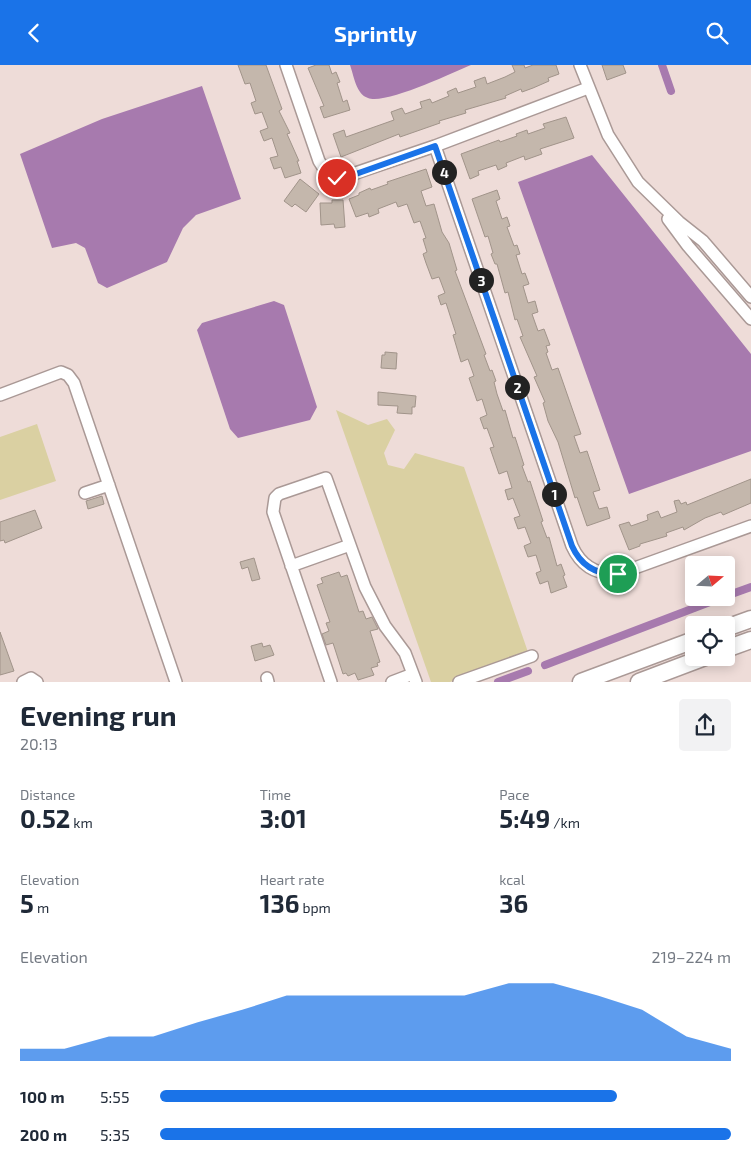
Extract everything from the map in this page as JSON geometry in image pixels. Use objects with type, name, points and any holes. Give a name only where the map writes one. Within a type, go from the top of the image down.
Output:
[{"type":"highway","points":[[735,625],[751,619]]},
{"type":"highway","points":[[735,646],[751,640]]},
{"type":"highway","points":[[581,682],[685,643]]},
{"type":"highway","points":[[639,682],[685,664]]},
{"type":"street","points":[[286,65],[319,161],[326,172],[341,178],[435,146],[588,88]]},
{"type":"street","points":[[580,65],[608,135],[638,182],[664,208],[703,241],[751,297]]},
{"type":"street","points":[[435,146],[572,546],[583,563],[594,570],[612,574],[625,572],[751,526]]},
{"type":"street","points":[[664,208],[669,220],[688,246],[751,319]]},
{"type":"street","points":[[0,395],[62,372],[68,375],[74,383],[176,682]]},
{"type":"street","points":[[331,682],[273,512],[275,498],[279,494],[326,478],[372,603],[385,626],[405,653],[415,678],[392,682]]},
{"type":"street","points":[[85,493],[109,485]]},
{"type":"street","points":[[291,566],[350,545]]},
{"type":"street","points":[[459,682],[532,656]]},
{"type":"street","points":[[23,682],[31,678],[37,682]]},
{"type":"shaded area","points":[[350,65],[471,65],[403,93],[377,99],[368,98],[361,93]]},
{"type":"shaded area","points":[[202,86],[241,199],[196,215],[183,228],[167,262],[107,288],[98,283],[85,248],[76,243],[52,248],[20,154],[102,119]]},
{"type":"shaded area","points":[[592,155],[751,354],[751,451],[629,494],[518,182]]},
{"type":"shaded area","points":[[274,301],[284,305],[317,407],[310,420],[238,438],[230,429],[197,330],[202,323]]},
{"type":"shaded area","points":[[336,410],[368,425],[387,419],[395,430],[384,453],[388,465],[404,469],[415,453],[464,467],[529,655],[450,682],[431,682]]},
{"type":"shaded area","points":[[37,424],[56,481],[0,500],[0,437]]},
{"type":"building","points":[[238,65],[266,65],[282,109],[279,111],[290,133],[287,134],[299,161],[297,161],[301,173],[285,178],[281,167],[274,169],[270,158],[278,156],[272,138],[264,141],[260,131],[268,128],[262,112],[255,114],[251,103],[256,101],[250,83],[245,84]]},
{"type":"building","points":[[316,65],[329,65],[332,74],[336,72],[340,82],[337,83],[343,102],[347,100],[350,110],[324,118],[320,107],[324,106],[308,68]]},
{"type":"building","points":[[512,65],[524,65],[525,68],[533,65],[556,65],[559,74],[548,78],[549,81],[533,88],[522,92],[521,89],[505,96],[506,98],[465,110],[466,113],[439,121],[440,123],[400,137],[399,134],[341,157],[333,134],[344,130],[346,137],[394,120],[391,112],[402,108],[405,114],[422,108],[420,102],[430,99],[432,103],[449,96],[447,92],[456,88],[458,93],[476,87],[474,81],[485,77],[487,84],[515,72]]},
{"type":"building","points":[[602,65],[623,65],[626,73],[607,80]]},
{"type":"building","points":[[566,117],[574,138],[540,149],[542,154],[525,160],[524,156],[506,163],[507,166],[498,170],[496,165],[478,171],[479,175],[470,179],[461,154],[499,140],[500,142],[517,136],[516,134],[527,130],[528,134],[545,128],[543,124]]},
{"type":"building","points":[[426,169],[432,187],[421,191],[426,206],[434,204],[442,232],[449,243],[457,270],[455,271],[486,354],[484,355],[496,381],[494,382],[497,394],[503,411],[505,410],[513,438],[515,437],[524,465],[522,466],[528,482],[530,481],[543,521],[541,522],[547,538],[549,537],[557,566],[561,564],[565,575],[563,576],[567,587],[551,593],[548,581],[540,584],[536,573],[541,571],[536,555],[528,557],[524,546],[531,543],[525,527],[518,529],[514,518],[520,516],[513,498],[508,500],[505,490],[512,488],[507,471],[499,474],[490,448],[494,447],[487,428],[484,429],[480,418],[487,415],[482,399],[477,401],[469,378],[474,376],[468,359],[461,362],[453,335],[456,334],[446,303],[441,305],[438,296],[445,293],[439,277],[432,279],[423,254],[427,252],[423,239],[426,238],[420,221],[414,223],[407,204],[398,207],[396,202],[378,209],[379,213],[369,217],[368,213],[356,217],[349,199],[370,188],[371,190],[388,184],[387,182]]},
{"type":"building","points":[[300,179],[319,194],[306,212],[295,204],[292,207],[284,201]]},
{"type":"building","points":[[497,190],[500,199],[496,201],[502,219],[507,217],[510,226],[507,227],[514,246],[517,245],[520,254],[516,255],[522,274],[525,273],[529,284],[523,286],[528,303],[535,301],[538,312],[532,314],[538,331],[544,329],[550,345],[546,346],[548,352],[546,353],[552,370],[558,368],[581,434],[574,436],[580,453],[587,451],[600,490],[593,492],[599,509],[607,507],[610,518],[587,526],[577,497],[575,498],[558,442],[548,421],[543,403],[545,402],[534,377],[537,376],[520,337],[523,336],[517,319],[515,320],[508,292],[505,293],[497,264],[495,264],[491,254],[493,253],[488,236],[485,237],[472,199]]},
{"type":"building","points":[[332,200],[343,200],[345,227],[335,228],[334,224],[321,225],[320,203],[332,203]]},
{"type":"building","points":[[385,352],[397,353],[396,369],[381,368],[382,355],[385,355]]},
{"type":"building","points":[[378,392],[416,396],[415,407],[412,407],[412,414],[397,413],[398,406],[378,405]]},
{"type":"building","points":[[751,479],[751,503],[723,515],[721,512],[705,518],[684,530],[683,527],[666,533],[667,536],[640,544],[640,546],[629,550],[619,525],[629,522],[631,526],[648,520],[647,515],[658,511],[661,518],[677,512],[674,501],[679,500],[681,504],[686,502],[687,505]]},
{"type":"building","points":[[102,496],[104,504],[88,509],[86,501]]},
{"type":"building","points":[[35,510],[42,528],[5,543],[4,540],[0,541],[0,522]]},
{"type":"building","points":[[254,558],[260,579],[252,581],[248,567],[242,569],[240,562]]},
{"type":"building","points":[[339,572],[341,577],[347,575],[359,612],[363,611],[366,619],[372,617],[378,629],[370,631],[380,662],[377,663],[378,666],[371,668],[374,675],[358,680],[355,673],[348,676],[346,673],[343,674],[333,643],[326,645],[322,634],[329,631],[326,623],[330,622],[317,585],[323,583],[321,578]]},
{"type":"building","points":[[0,632],[14,671],[0,675]]},
{"type":"building","points":[[262,643],[263,647],[270,645],[274,655],[255,661],[251,646]]},
{"type":"waterway","points":[[662,65],[671,91]]},
{"type":"waterway","points":[[735,593],[751,587]]},
{"type":"waterway","points":[[545,665],[699,606]]},
{"type":"waterway","points":[[498,682],[528,671]]},
{"type":"route","points":[[337,178],[353,175],[435,146],[572,546],[578,557],[588,567],[600,573],[618,574]]}]
